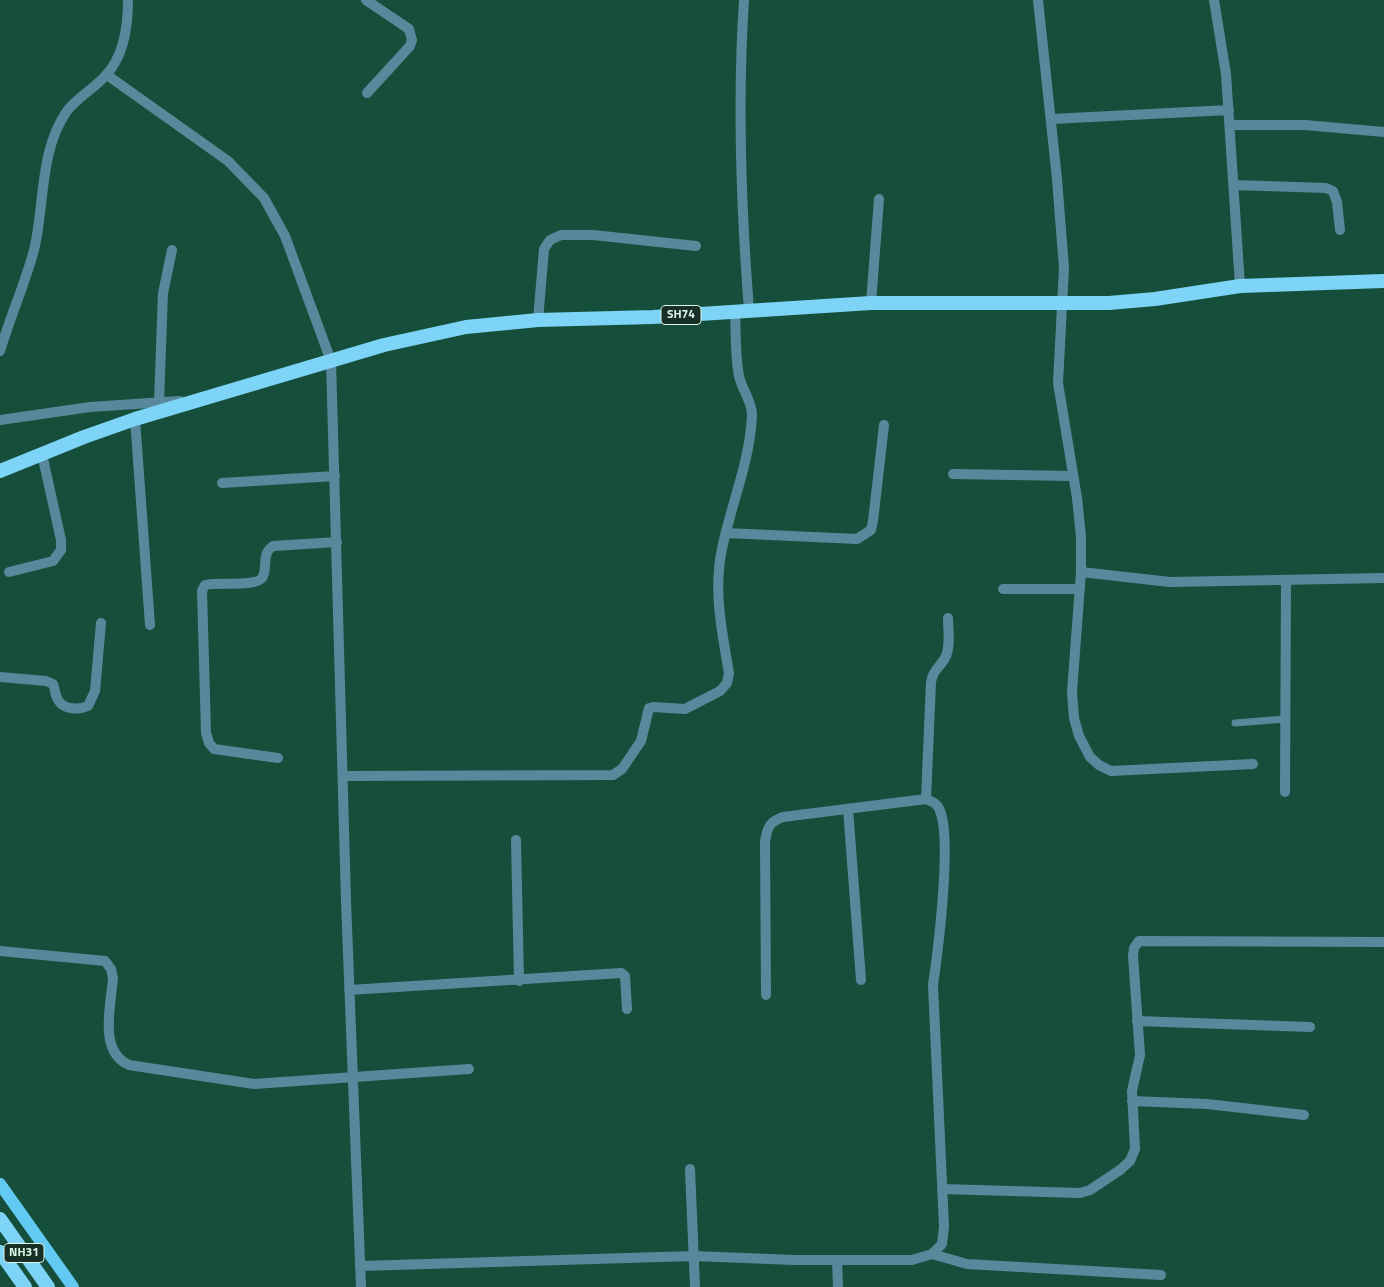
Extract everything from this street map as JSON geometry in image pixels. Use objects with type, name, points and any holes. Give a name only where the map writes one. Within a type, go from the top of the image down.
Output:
[{"type":"highway","name":"SH74","points":[[0,471],[135,419],[201,399],[428,334],[489,324],[538,320],[653,317],[871,303],[1062,304],[1155,299],[1240,286],[1384,281]]},
{"type":"highway","name":"NH31","points":[[0,1219],[48,1287]]},
{"type":"highway","name":"NH31","points":[[0,1252],[25,1287]]},
{"type":"main road","points":[[0,1184],[72,1287]]},
{"type":"street","points":[[0,351],[34,250],[42,190],[52,144],[67,112],[107,75],[120,50],[126,27],[128,0]]},
{"type":"street","points":[[343,776],[613,775],[619,772],[641,741],[649,708],[685,709],[720,691],[728,683],[729,673],[719,609],[718,589],[722,550],[745,465],[752,413],[740,378],[742,311],[740,59],[744,0]]},
{"type":"street","points":[[1038,0],[1062,227],[1064,268],[1058,383],[1081,537],[1081,572],[1072,692],[1074,718],[1079,736],[1090,757],[1110,771],[1253,764]]},
{"type":"street","points":[[1214,0],[1225,65],[1240,286]]},
{"type":"street","points":[[366,93],[405,53],[412,40],[409,29],[368,1]]},
{"type":"street","points":[[107,75],[228,161],[264,198],[285,236],[331,361],[349,990],[361,1287]]},
{"type":"street","points":[[1050,119],[1229,110]]},
{"type":"street","points":[[1230,125],[1305,125],[1384,132]]},
{"type":"street","points":[[1234,185],[1326,188],[1333,191],[1337,202],[1340,230]]},
{"type":"street","points":[[871,303],[879,199]]},
{"type":"street","points":[[538,320],[544,249],[550,240],[561,235],[592,235],[696,246]]},
{"type":"street","points":[[159,403],[163,301],[172,250]]},
{"type":"street","points":[[0,420],[90,407],[201,399]]},
{"type":"street","points":[[135,419],[150,625]]},
{"type":"street","points":[[726,533],[838,539],[857,539],[866,535],[873,521],[884,425]]},
{"type":"street","points":[[9,572],[53,561],[61,550],[61,540],[42,454]]},
{"type":"street","points":[[953,474],[1073,476]]},
{"type":"street","points":[[222,483],[335,476]]},
{"type":"street","points":[[278,758],[219,750],[209,743],[206,733],[202,590],[205,585],[216,582],[256,583],[264,572],[264,558],[268,550],[273,546],[337,542]]},
{"type":"street","points":[[1081,572],[1170,582],[1384,578]]},
{"type":"street","points":[[1285,792],[1286,580]]},
{"type":"street","points":[[1003,589],[1080,588]]},
{"type":"street","points":[[926,799],[931,682],[933,672],[944,660],[947,653],[948,618]]},
{"type":"street","points":[[0,677],[46,681],[53,684],[57,698],[66,706],[74,709],[88,706],[95,691],[100,623]]},
{"type":"street","points":[[360,1266],[694,1256],[912,1260],[932,1254],[942,1244],[944,1227],[933,985],[938,956],[944,867],[941,812],[936,803],[926,799],[783,817],[773,820],[767,827],[765,842],[766,995]]},
{"type":"street","points":[[848,809],[861,980]]},
{"type":"street","points":[[516,840],[519,981]]},
{"type":"street","points":[[942,1189],[1080,1193],[1090,1190],[1130,1161],[1134,1149],[1133,1081],[1140,1055],[1133,956],[1134,948],[1139,941],[1384,942]]},
{"type":"street","points":[[0,951],[43,956],[96,958],[105,961],[111,969],[113,978],[109,1041],[112,1051],[120,1061],[129,1065],[254,1084],[469,1069]]},
{"type":"street","points":[[349,990],[519,981],[621,973],[625,976],[626,981],[627,1010]]},
{"type":"street","points":[[1138,1021],[1310,1027]]},
{"type":"street","points":[[1132,1101],[1207,1104],[1304,1115]]},
{"type":"street","points":[[690,1169],[695,1287]]},
{"type":"street","points":[[932,1254],[967,1264],[1161,1275]]},
{"type":"street","points":[[838,1260],[838,1287]]},
{"type":"lane","points":[[1235,723],[1285,719]]}]
